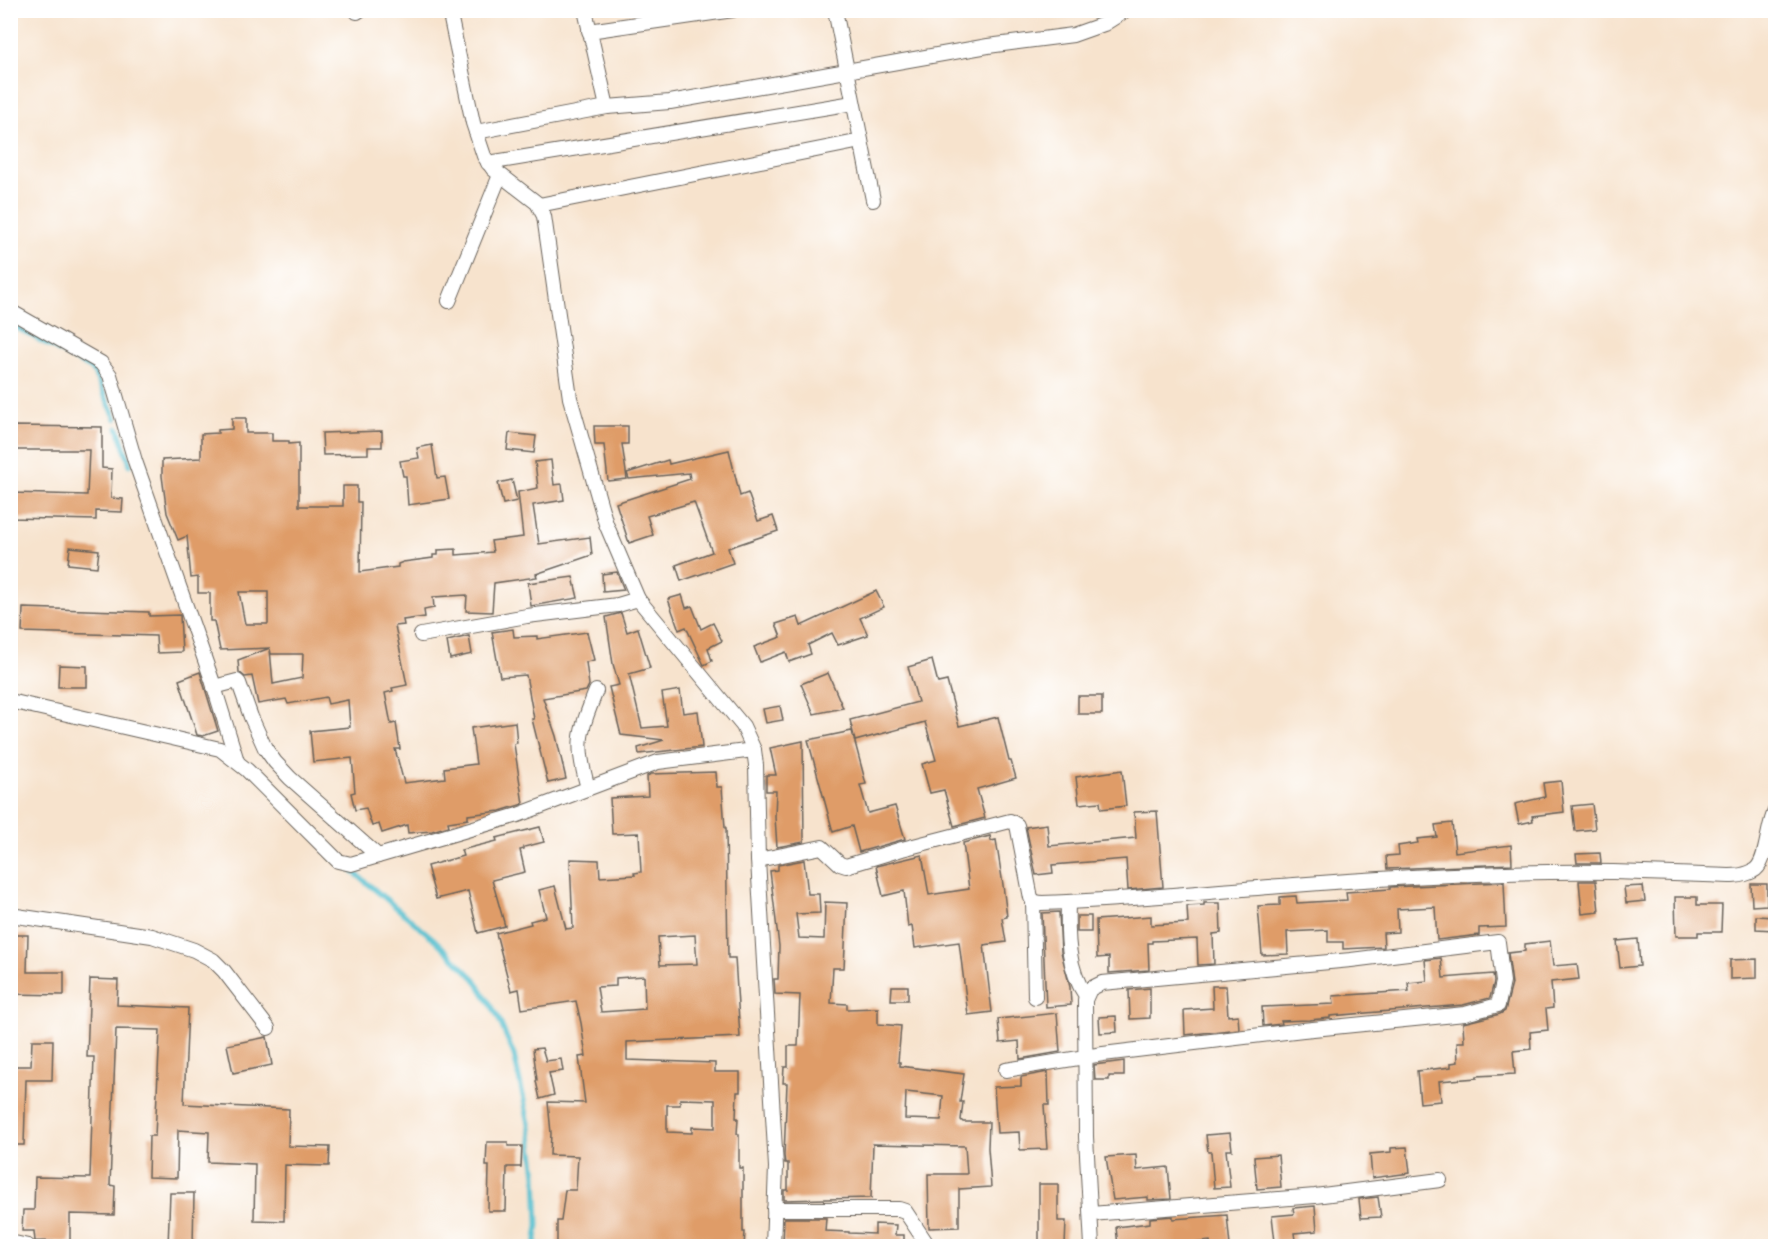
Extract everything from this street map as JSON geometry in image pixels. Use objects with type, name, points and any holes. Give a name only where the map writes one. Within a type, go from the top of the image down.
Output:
[{"type":"street","points":[[449,10],[476,132],[488,162],[500,175],[539,205],[545,221],[570,398],[606,524],[638,599],[737,716],[754,750],[758,860],[776,1167],[773,1246]]},
{"type":"street","points":[[585,10],[606,106]]},
{"type":"street","points":[[589,31],[733,10]]},
{"type":"street","points":[[834,10],[873,200]]},
{"type":"street","points":[[476,132],[606,106],[670,102],[988,46],[1073,35],[1097,27],[1126,10]]},
{"type":"street","points":[[488,162],[854,103]]},
{"type":"street","points":[[539,205],[861,141]]},
{"type":"street","points":[[449,301],[500,175]]},
{"type":"street","points":[[10,311],[101,363],[110,375],[135,461],[225,684],[275,762],[374,857]]},
{"type":"street","points":[[421,635],[527,615],[618,604],[638,599]]},
{"type":"street","points":[[225,684],[237,761]]},
{"type":"street","points":[[588,788],[581,763],[580,736],[596,691]]},
{"type":"street","points":[[10,701],[222,751],[237,761],[338,861],[351,864],[518,815],[658,762],[754,750]]},
{"type":"street","points":[[1033,900],[1041,903],[1068,902],[1499,872],[1611,872],[1736,876],[1756,870],[1761,864],[1771,817],[1776,809]]},
{"type":"street","points":[[758,860],[822,847],[840,864],[846,866],[1012,821],[1017,825],[1033,900],[1035,997]]},
{"type":"street","points":[[1068,902],[1067,930],[1073,971],[1086,996]]},
{"type":"street","points":[[10,915],[152,936],[194,950],[213,960],[224,971],[268,1028]]},
{"type":"street","points":[[1006,1070],[1085,1057],[1303,1030],[1466,1014],[1498,1005],[1503,982],[1498,942],[1340,961],[1102,983],[1090,989],[1086,996],[1085,1057],[1086,1137],[1092,1246]]},
{"type":"street","points":[[1090,1214],[1315,1196],[1440,1180]]},
{"type":"street","points":[[774,1209],[899,1209],[905,1211],[925,1241]]},
{"type":"street","points":[[10,1242],[28,1246]]},
{"type":"building","points":[[232,418],[246,418],[246,433],[272,433],[272,441],[299,443],[299,506],[343,506],[343,486],[357,486],[357,502],[361,502],[360,572],[398,567],[398,564],[403,562],[433,558],[433,555],[438,555],[438,550],[456,549],[456,555],[493,552],[491,541],[523,537],[518,492],[538,488],[535,462],[551,460],[554,485],[562,484],[564,500],[533,505],[539,544],[590,537],[592,555],[536,574],[537,577],[494,583],[492,612],[466,611],[467,595],[433,597],[434,608],[424,610],[425,617],[403,620],[404,625],[395,626],[407,685],[392,688],[393,691],[385,693],[391,724],[396,723],[400,749],[395,749],[404,783],[445,778],[444,768],[476,764],[471,728],[515,722],[517,743],[514,744],[523,804],[500,811],[468,815],[468,819],[448,822],[449,826],[432,831],[408,833],[407,825],[382,833],[379,824],[372,826],[366,808],[355,810],[351,793],[355,792],[352,758],[313,762],[310,731],[350,727],[348,700],[328,704],[326,697],[288,704],[286,699],[258,704],[252,676],[245,677],[239,672],[238,660],[270,648],[220,650],[214,621],[210,621],[210,593],[198,593],[198,577],[191,578],[187,536],[178,540],[167,513],[162,476],[162,460],[201,458],[201,434],[232,429]],"holes":[[[239,592],[268,592],[268,624],[245,624]],[[270,649],[271,654],[303,654],[302,678],[273,684]]]},
{"type":"building","points":[[10,426],[102,427],[102,468],[112,469],[111,498],[123,499],[122,512],[96,511],[96,520],[10,518],[10,493],[87,495],[89,450],[10,450]]},
{"type":"building","points":[[594,426],[628,426],[628,444],[622,444],[627,479],[608,481],[604,445],[595,445]]},
{"type":"building","points":[[382,431],[382,447],[368,447],[368,454],[323,455],[322,433]]},
{"type":"building","points":[[509,433],[536,436],[534,453],[507,450]]},
{"type":"building","points":[[432,445],[437,478],[445,477],[449,499],[408,505],[406,476],[403,476],[400,461],[419,458],[417,448]]},
{"type":"building","points":[[729,450],[740,496],[748,493],[758,521],[773,516],[778,531],[728,548],[733,563],[681,581],[676,565],[712,552],[694,502],[647,516],[653,535],[629,543],[616,503],[690,479],[689,473],[629,479],[627,473],[668,460],[669,464]]},
{"type":"building","points":[[512,480],[517,501],[503,504],[498,483]]},
{"type":"building","points":[[70,547],[99,550],[97,567],[68,564]]},
{"type":"building","points":[[617,572],[624,590],[603,592],[602,574]]},
{"type":"building","points":[[573,577],[578,598],[531,606],[528,583]]},
{"type":"building","points":[[876,591],[884,607],[860,618],[868,635],[838,645],[832,633],[808,645],[811,654],[789,662],[786,652],[760,662],[754,647],[781,637],[776,624],[798,617],[801,626]]},
{"type":"building","points":[[682,595],[686,608],[692,606],[701,629],[713,623],[722,641],[708,648],[712,661],[704,665],[686,627],[679,630],[668,599]]},
{"type":"building","points":[[23,608],[149,612],[149,616],[180,615],[182,652],[157,653],[156,636],[22,632]]},
{"type":"building","points":[[621,613],[627,632],[638,628],[650,668],[629,674],[642,728],[667,726],[662,693],[680,690],[683,713],[698,711],[702,747],[639,754],[638,748],[664,740],[621,735],[609,687],[619,685],[613,664],[606,617]]},
{"type":"building","points":[[513,629],[514,637],[537,636],[537,639],[587,632],[594,660],[586,662],[589,685],[586,691],[543,698],[556,736],[566,779],[548,783],[532,719],[534,719],[526,675],[500,677],[492,632]]},
{"type":"building","points":[[469,636],[472,654],[450,659],[447,641]]},
{"type":"building","points":[[932,660],[938,683],[947,681],[959,726],[998,717],[1009,761],[1011,761],[1016,778],[977,789],[985,818],[954,826],[944,790],[930,793],[922,764],[936,760],[925,722],[855,741],[850,720],[918,702],[908,667]]},
{"type":"building","points":[[59,665],[87,666],[87,687],[58,687]]},
{"type":"building","points":[[200,672],[218,731],[203,736],[197,735],[179,680]]},
{"type":"building","points":[[828,673],[843,708],[814,714],[801,684]]},
{"type":"building","points":[[1078,696],[1102,696],[1102,714],[1078,714]]},
{"type":"building","points":[[780,706],[783,720],[766,723],[763,709]]},
{"type":"building","points":[[852,731],[866,784],[860,785],[868,813],[895,806],[905,839],[859,852],[852,826],[833,832],[808,740]]},
{"type":"building","points":[[803,741],[804,842],[777,847],[776,791],[766,791],[766,775],[776,775],[770,748]]},
{"type":"building","points":[[1122,770],[1126,806],[1101,809],[1100,802],[1079,804],[1076,777]]},
{"type":"building","points":[[716,772],[717,787],[722,787],[726,828],[728,958],[735,958],[740,1037],[627,1042],[627,1060],[715,1063],[715,1072],[740,1072],[736,1118],[738,1118],[737,1134],[739,1134],[739,1168],[743,1168],[744,1246],[557,1246],[557,1221],[561,1221],[565,1190],[576,1190],[578,1156],[550,1155],[551,1133],[548,1102],[585,1103],[579,1057],[586,1056],[581,1023],[576,1001],[522,1009],[519,989],[511,991],[496,933],[531,924],[530,921],[546,917],[539,890],[555,886],[566,929],[573,928],[570,859],[599,860],[600,877],[635,875],[634,873],[641,872],[639,833],[612,834],[610,798],[648,796],[647,776]],"holes":[[[695,935],[697,964],[660,965],[658,937]],[[644,976],[645,1009],[601,1012],[597,987],[616,986],[616,978]],[[680,1099],[715,1100],[715,1128],[692,1127],[692,1133],[667,1132],[667,1105],[680,1105]]]},
{"type":"building","points":[[1561,781],[1564,812],[1532,816],[1533,821],[1519,824],[1515,804],[1545,797],[1543,783]]},
{"type":"building","points":[[1592,804],[1595,829],[1575,831],[1572,806]]},
{"type":"building","points":[[1157,811],[1163,887],[1128,890],[1126,859],[1052,865],[1053,873],[1036,875],[1026,827],[1047,824],[1049,846],[1136,838],[1134,812]]},
{"type":"building","points":[[1452,823],[1455,852],[1511,845],[1512,864],[1387,869],[1386,856],[1399,855],[1398,846],[1418,843],[1417,839],[1437,837],[1435,825]]},
{"type":"building","points":[[540,827],[544,842],[520,850],[525,872],[492,880],[505,926],[478,933],[468,891],[436,899],[427,866],[463,856],[461,850]]},
{"type":"building","points":[[990,836],[991,841],[996,840],[1003,885],[1007,917],[1002,918],[1006,942],[984,945],[992,1012],[968,1015],[959,942],[915,948],[912,926],[908,927],[904,891],[883,896],[876,866],[922,855],[929,895],[969,889],[963,843]]},
{"type":"building","points":[[1600,853],[1601,863],[1577,863],[1576,854]]},
{"type":"building","points":[[804,860],[808,894],[819,894],[820,913],[796,914],[799,938],[824,939],[825,902],[847,903],[844,968],[833,968],[831,1003],[847,1004],[847,1009],[878,1008],[878,1024],[901,1026],[898,1062],[900,1066],[964,1074],[960,1102],[963,1102],[961,1120],[963,1122],[989,1122],[991,1187],[959,1189],[959,1227],[929,1228],[928,1174],[967,1174],[965,1146],[873,1144],[871,1198],[784,1200],[784,1190],[788,1190],[788,1163],[785,1163],[784,1156],[787,1083],[783,1083],[784,1067],[788,1067],[788,1046],[798,1046],[800,995],[775,994],[774,979],[778,979],[779,946],[770,871],[778,870],[778,865]],"holes":[[[906,1092],[943,1096],[941,1120],[905,1119]]]},
{"type":"building","points":[[1579,881],[1596,881],[1599,912],[1582,914]]},
{"type":"building","points":[[1504,882],[1506,927],[1479,928],[1479,935],[1437,940],[1435,907],[1397,909],[1398,932],[1383,933],[1384,947],[1343,949],[1343,942],[1328,942],[1328,930],[1287,932],[1288,954],[1262,955],[1258,906],[1280,905],[1280,897],[1296,896],[1297,903],[1347,900],[1346,892],[1390,889],[1390,887]]},
{"type":"building","points":[[1751,884],[1767,884],[1767,905],[1752,906]]},
{"type":"building","points":[[1643,886],[1645,901],[1626,903],[1624,887]]},
{"type":"building","points":[[1675,897],[1697,897],[1697,905],[1722,905],[1721,932],[1698,932],[1698,936],[1676,936]]},
{"type":"building","points":[[1204,903],[1220,903],[1221,933],[1213,934],[1214,964],[1198,965],[1197,939],[1148,943],[1149,970],[1109,973],[1109,957],[1097,958],[1096,920],[1151,916],[1151,925],[1188,923],[1187,906],[1204,905]]},
{"type":"building","points":[[1059,912],[1061,952],[1070,987],[1071,1005],[1046,1007],[1042,913]]},
{"type":"building","points":[[1077,916],[1091,916],[1091,932],[1077,932]]},
{"type":"building","points":[[1756,916],[1774,917],[1774,930],[1756,929]]},
{"type":"building","points":[[10,935],[28,935],[27,972],[64,972],[64,995],[10,994]]},
{"type":"building","points":[[1638,939],[1640,966],[1620,968],[1617,941]]},
{"type":"building","points":[[1550,941],[1553,966],[1577,964],[1579,979],[1551,982],[1553,1008],[1546,1009],[1548,1030],[1530,1032],[1531,1049],[1513,1051],[1515,1074],[1439,1081],[1441,1101],[1420,1103],[1417,1071],[1451,1067],[1451,1063],[1458,1062],[1457,1042],[1464,1042],[1463,1023],[1505,1011],[1512,984],[1508,953],[1525,951],[1525,944]]},
{"type":"building","points":[[1441,958],[1443,978],[1493,974],[1494,982],[1490,998],[1463,1005],[1281,1021],[1282,1024],[1263,1026],[1262,1007],[1334,1004],[1333,996],[1409,991],[1408,983],[1427,981],[1425,960]]},
{"type":"building","points":[[1757,959],[1757,978],[1730,979],[1730,960]]},
{"type":"building","points":[[90,979],[118,980],[117,1005],[188,1008],[184,1104],[289,1109],[288,1146],[330,1147],[329,1166],[285,1165],[284,1221],[254,1220],[255,1164],[208,1162],[209,1132],[178,1130],[177,1178],[148,1177],[149,1136],[155,1136],[160,1030],[116,1029],[110,1185],[115,1186],[114,1215],[70,1214],[70,1242],[35,1241],[34,1231],[22,1231],[23,1210],[34,1210],[35,1177],[90,1178],[94,1057],[87,1057]]},
{"type":"building","points":[[892,986],[908,986],[908,1000],[891,1000]]},
{"type":"building","points":[[1212,986],[1226,986],[1228,1016],[1238,1015],[1239,1029],[1185,1035],[1184,1010],[1213,1008]]},
{"type":"building","points":[[1150,988],[1150,1018],[1130,1019],[1129,990]]},
{"type":"building","points":[[1057,1013],[1060,1052],[1020,1059],[1019,1041],[1000,1043],[998,1019]]},
{"type":"building","points":[[1116,1016],[1117,1032],[1100,1033],[1099,1017]]},
{"type":"building","points":[[267,1037],[272,1065],[233,1073],[227,1045]]},
{"type":"building","points":[[32,1040],[53,1040],[52,1080],[26,1080],[24,1145],[10,1145],[10,1066],[31,1066]]},
{"type":"building","points":[[542,1048],[546,1061],[561,1059],[563,1071],[549,1073],[554,1095],[540,1099],[533,1049]]},
{"type":"building","points":[[1124,1061],[1124,1076],[1109,1076],[1109,1080],[1095,1080],[1094,1065]]},
{"type":"building","points":[[1048,1072],[1049,1105],[1044,1105],[1047,1149],[1020,1150],[1019,1132],[997,1133],[994,1087],[1021,1086],[1021,1077]]},
{"type":"building","points":[[1230,1133],[1232,1150],[1226,1150],[1230,1187],[1214,1188],[1211,1152],[1208,1152],[1206,1135]]},
{"type":"building","points":[[487,1142],[508,1142],[508,1146],[522,1146],[521,1167],[507,1167],[506,1211],[488,1211]]},
{"type":"building","points":[[1407,1147],[1410,1173],[1372,1178],[1370,1154],[1391,1152],[1391,1148]]},
{"type":"building","points":[[1136,1155],[1137,1170],[1168,1167],[1171,1199],[1148,1200],[1148,1197],[1113,1200],[1106,1157]]},
{"type":"building","points":[[1278,1155],[1281,1187],[1257,1189],[1254,1157]]},
{"type":"building","points":[[1039,1184],[1058,1184],[1058,1221],[1066,1221],[1065,1246],[1039,1246]]},
{"type":"building","points":[[170,1193],[194,1193],[193,1246],[168,1246]]},
{"type":"building","points":[[1378,1197],[1381,1217],[1361,1218],[1359,1199]]},
{"type":"building","points":[[1315,1206],[1317,1231],[1294,1233],[1295,1240],[1275,1242],[1272,1216],[1294,1214],[1293,1208]]},
{"type":"building","points":[[1227,1215],[1230,1246],[1211,1246],[1210,1241],[1169,1246],[1118,1246],[1116,1227],[1150,1223],[1150,1218],[1173,1216],[1173,1219]]},
{"type":"building","points":[[784,1218],[826,1218],[825,1231],[849,1233],[875,1234],[875,1224],[896,1225],[895,1235],[904,1235],[904,1246],[783,1243]]},
{"type":"waterway","points":[[10,324],[92,369],[116,419]]},
{"type":"waterway","points":[[118,428],[130,465]]},
{"type":"waterway","points":[[349,868],[435,940],[475,979],[497,1015],[514,1055],[530,1128],[536,1175],[538,1225],[535,1246]]}]
